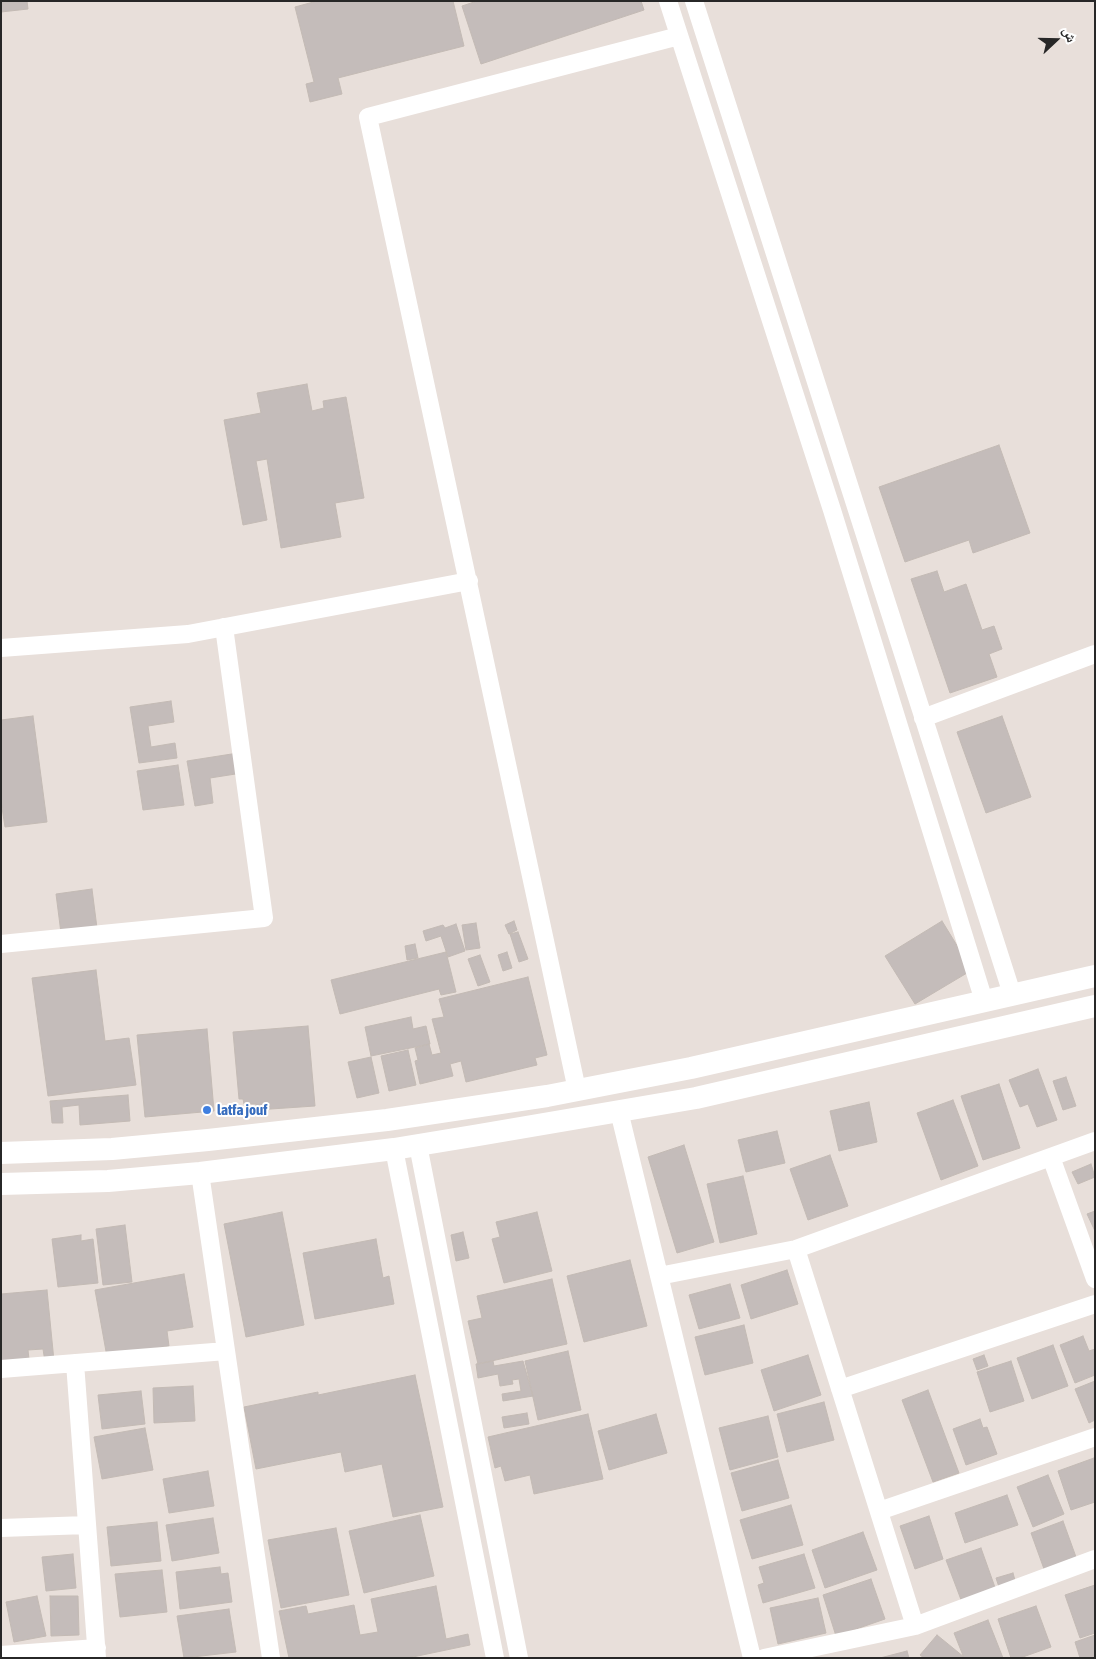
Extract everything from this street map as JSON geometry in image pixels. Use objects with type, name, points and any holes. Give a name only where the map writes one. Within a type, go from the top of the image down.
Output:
[{"type":"street","points":[[668,1],[832,510],[984,1001]]},
{"type":"street","points":[[694,1],[1012,994]]},
{"type":"street","points":[[577,1090],[368,117],[679,36]]},
{"type":"street","points":[[1,648],[188,634],[469,581]]},
{"type":"street","points":[[1,944],[264,918],[224,627]]},
{"type":"street","points":[[924,718],[1095,654]]},
{"type":"street","points":[[1,1153],[112,1149],[208,1140],[387,1120],[577,1090],[691,1068],[1095,976]]},
{"type":"street","points":[[1,1184],[108,1181],[200,1173],[394,1149],[696,1098],[1095,1006]]},
{"type":"street","points":[[619,1111],[752,1658]]},
{"type":"street","points":[[659,1276],[796,1249],[1095,1141]]},
{"type":"street","points":[[418,1145],[519,1658]]},
{"type":"street","points":[[394,1149],[495,1658]]},
{"type":"street","points":[[1051,1157],[1095,1280]]},
{"type":"street","points":[[200,1173],[271,1658]]},
{"type":"street","points":[[796,1249],[915,1626]]},
{"type":"street","points":[[840,1388],[1095,1304]]},
{"type":"street","points":[[1,1369],[226,1352]]},
{"type":"street","points":[[1,1655],[97,1653],[75,1364]]},
{"type":"street","points":[[879,1510],[1095,1437]]},
{"type":"street","points":[[1,1528],[87,1524]]},
{"type":"street","points":[[764,1658],[915,1626],[1095,1559]]},
{"type":"building","points":[[1,1],[27,1],[28,9],[1,12]]},
{"type":"building","points":[[317,1],[453,1],[464,46],[338,78],[342,94],[310,102],[306,84],[314,82],[295,7]]},
{"type":"building","points":[[477,1],[641,1],[644,10],[481,64],[462,6]]},
{"type":"building","points":[[307,384],[312,411],[324,408],[323,401],[346,397],[364,498],[335,503],[341,537],[281,548],[267,459],[256,461],[267,520],[243,525],[224,420],[261,413],[257,393]]},
{"type":"building","points":[[999,445],[1030,533],[973,553],[969,540],[905,562],[879,487]]},
{"type":"building","points":[[937,571],[944,592],[966,584],[982,630],[994,626],[1002,649],[989,654],[997,677],[950,693],[911,579]]},
{"type":"building","points":[[171,701],[174,722],[148,726],[151,747],[175,743],[177,758],[139,763],[130,707]]},
{"type":"building","points":[[33,716],[47,822],[5,827],[1,801],[1,720]]},
{"type":"building","points":[[1002,716],[1031,797],[986,813],[957,732]]},
{"type":"building","points":[[238,753],[242,773],[210,778],[213,803],[195,806],[187,761]]},
{"type":"building","points":[[178,765],[184,805],[143,810],[137,771]]},
{"type":"building","points":[[92,889],[97,928],[61,933],[56,894]]},
{"type":"building","points":[[514,921],[517,930],[509,934],[505,925]]},
{"type":"building","points":[[942,921],[972,970],[915,1004],[885,956]]},
{"type":"building","points":[[476,923],[480,948],[466,950],[462,925]]},
{"type":"building","points":[[456,924],[465,951],[448,957],[441,936],[426,941],[423,931],[443,925],[445,928]]},
{"type":"building","points":[[518,932],[528,959],[519,962],[510,934]]},
{"type":"building","points":[[415,944],[418,958],[407,960],[405,946]]},
{"type":"building","points":[[446,952],[456,992],[441,995],[439,989],[340,1014],[331,980]]},
{"type":"building","points":[[507,952],[512,968],[503,971],[498,955]]},
{"type":"building","points":[[480,955],[490,982],[478,986],[468,959]]},
{"type":"building","points":[[96,970],[105,1041],[129,1038],[136,1085],[48,1096],[32,978]]},
{"type":"building","points":[[528,977],[547,1055],[535,1058],[537,1065],[466,1082],[461,1061],[450,1064],[453,1076],[420,1084],[415,1061],[418,1060],[415,1048],[429,1044],[432,1055],[441,1053],[432,1019],[444,1017],[439,999]]},
{"type":"building","points":[[411,1017],[413,1029],[426,1026],[430,1044],[371,1056],[365,1027]]},
{"type":"building","points":[[308,1026],[315,1106],[256,1110],[256,1104],[244,1104],[243,1099],[239,1099],[233,1032]]},
{"type":"building","points":[[207,1029],[214,1111],[145,1117],[137,1035]]},
{"type":"building","points":[[408,1050],[416,1085],[389,1091],[381,1056]]},
{"type":"building","points":[[371,1057],[379,1093],[357,1098],[348,1062]]},
{"type":"building","points":[[1038,1069],[1057,1120],[1037,1127],[1028,1104],[1020,1107],[1009,1080]]},
{"type":"building","points":[[1066,1077],[1076,1106],[1063,1110],[1053,1081]]},
{"type":"building","points":[[999,1084],[1020,1148],[983,1160],[961,1096]]},
{"type":"building","points":[[128,1095],[130,1121],[80,1125],[79,1105],[62,1107],[63,1123],[52,1123],[50,1101]]},
{"type":"building","points":[[953,1100],[978,1166],[941,1180],[917,1113]]},
{"type":"building","points":[[869,1102],[877,1142],[839,1151],[830,1111]]},
{"type":"building","points":[[777,1131],[785,1163],[746,1172],[738,1140]]},
{"type":"building","points":[[684,1145],[714,1242],[677,1253],[648,1157]]},
{"type":"building","points":[[830,1155],[848,1206],[808,1220],[790,1169]]},
{"type":"building","points":[[1091,1164],[1095,1177],[1078,1184],[1072,1172]]},
{"type":"building","points":[[743,1176],[757,1234],[720,1243],[707,1184]]},
{"type":"building","points":[[1095,1211],[1095,1231],[1087,1214]]},
{"type":"building","points":[[282,1212],[304,1325],[246,1337],[224,1224]]},
{"type":"building","points":[[537,1212],[552,1271],[504,1283],[492,1239],[500,1237],[496,1222]]},
{"type":"building","points":[[125,1225],[132,1282],[103,1285],[96,1229]]},
{"type":"building","points":[[463,1232],[469,1258],[456,1261],[451,1235]]},
{"type":"building","points":[[81,1235],[81,1241],[93,1239],[98,1283],[58,1287],[52,1239]]},
{"type":"building","points":[[376,1239],[383,1278],[389,1276],[394,1304],[315,1319],[303,1253]]},
{"type":"building","points":[[630,1260],[647,1326],[584,1342],[567,1276]]},
{"type":"building","points":[[787,1270],[798,1304],[751,1319],[741,1285]]},
{"type":"building","points":[[184,1274],[193,1327],[167,1331],[169,1346],[107,1357],[95,1290]]},
{"type":"building","points":[[552,1279],[567,1344],[478,1364],[468,1321],[482,1318],[477,1296]]},
{"type":"building","points":[[730,1284],[740,1318],[699,1329],[689,1295]]},
{"type":"building","points":[[47,1290],[54,1361],[45,1362],[43,1349],[28,1350],[29,1359],[1,1361],[1,1294]]},
{"type":"building","points":[[744,1325],[753,1363],[705,1375],[695,1337]]},
{"type":"building","points":[[1083,1336],[1089,1351],[1095,1349],[1095,1375],[1075,1383],[1060,1345]]},
{"type":"building","points":[[1053,1345],[1068,1386],[1032,1399],[1017,1358]]},
{"type":"building","points":[[568,1351],[581,1410],[538,1420],[525,1361]]},
{"type":"building","points":[[808,1355],[821,1395],[774,1411],[761,1370]]},
{"type":"building","points":[[984,1355],[988,1366],[977,1370],[973,1359]]},
{"type":"building","points":[[493,1361],[494,1366],[523,1361],[533,1396],[503,1401],[502,1394],[521,1391],[519,1379],[512,1380],[513,1384],[500,1386],[498,1374],[478,1378],[476,1364]]},
{"type":"building","points":[[1011,1361],[1024,1401],[990,1412],[977,1372]]},
{"type":"building","points":[[415,1375],[443,1507],[393,1517],[382,1464],[345,1472],[341,1452],[256,1469],[244,1407],[318,1392],[318,1395]]},
{"type":"building","points":[[1095,1381],[1095,1420],[1089,1423],[1075,1389]]},
{"type":"building","points":[[193,1386],[195,1421],[154,1423],[153,1388]]},
{"type":"building","points":[[928,1390],[959,1473],[933,1482],[902,1400]]},
{"type":"building","points":[[141,1391],[145,1424],[102,1429],[98,1395]]},
{"type":"building","points":[[824,1402],[834,1440],[787,1452],[777,1414]]},
{"type":"building","points":[[527,1413],[529,1424],[504,1428],[502,1417]]},
{"type":"building","points":[[588,1414],[603,1479],[534,1494],[530,1475],[505,1481],[501,1466],[495,1468],[488,1437]]},
{"type":"building","points":[[656,1414],[667,1453],[609,1470],[598,1431]]},
{"type":"building","points":[[768,1416],[778,1457],[730,1470],[719,1428]]},
{"type":"building","points":[[980,1419],[983,1428],[987,1427],[997,1454],[966,1465],[953,1429]]},
{"type":"building","points":[[145,1428],[153,1470],[102,1479],[94,1437]]},
{"type":"building","points":[[1094,1458],[1095,1502],[1071,1510],[1058,1471]]},
{"type":"building","points":[[778,1460],[789,1498],[742,1511],[731,1473]]},
{"type":"building","points":[[208,1471],[214,1506],[169,1513],[163,1479]]},
{"type":"building","points":[[1048,1475],[1064,1514],[1033,1527],[1017,1487]]},
{"type":"building","points":[[1007,1495],[1018,1525],[965,1543],[955,1513]]},
{"type":"building","points":[[791,1505],[803,1545],[752,1559],[740,1520]]},
{"type":"building","points":[[420,1515],[434,1576],[364,1593],[349,1531]]},
{"type":"building","points":[[929,1516],[943,1559],[915,1569],[900,1526]]},
{"type":"building","points":[[213,1518],[219,1553],[172,1561],[166,1525]]},
{"type":"building","points":[[1063,1521],[1076,1557],[1044,1569],[1031,1533]]},
{"type":"building","points":[[157,1522],[161,1561],[111,1566],[107,1527]]},
{"type":"building","points":[[336,1528],[349,1595],[281,1608],[268,1540]]},
{"type":"building","points":[[863,1532],[877,1570],[825,1588],[812,1550]]},
{"type":"building","points":[[981,1548],[997,1593],[963,1605],[946,1560]]},
{"type":"building","points":[[73,1554],[76,1588],[46,1591],[42,1557]]},
{"type":"building","points":[[804,1554],[815,1588],[763,1603],[758,1585],[764,1583],[759,1567]]},
{"type":"building","points":[[220,1567],[221,1574],[228,1573],[232,1602],[180,1609],[176,1572]]},
{"type":"building","points":[[162,1570],[167,1612],[120,1617],[115,1574]]},
{"type":"building","points":[[1013,1573],[1016,1584],[1000,1590],[996,1578]]},
{"type":"building","points":[[871,1579],[885,1619],[836,1636],[823,1595]]},
{"type":"building","points":[[1095,1585],[1095,1633],[1080,1638],[1065,1595]]},
{"type":"building","points":[[436,1586],[446,1639],[468,1634],[470,1645],[408,1658],[289,1658],[279,1611],[306,1606],[308,1614],[354,1605],[360,1635],[378,1632],[371,1599]]},
{"type":"building","points":[[37,1596],[46,1636],[14,1642],[6,1602]]},
{"type":"building","points":[[50,1596],[78,1596],[79,1635],[51,1636]]},
{"type":"building","points":[[818,1598],[826,1633],[778,1644],[770,1608]]},
{"type":"building","points":[[1036,1606],[1051,1647],[1020,1658],[1011,1658],[998,1619]]},
{"type":"building","points":[[229,1609],[236,1652],[184,1658],[177,1616]]},
{"type":"building","points":[[988,1620],[1003,1658],[964,1658],[954,1633]]},
{"type":"building","points":[[937,1635],[964,1657],[924,1658],[920,1655]]},
{"type":"building","points":[[1095,1635],[1095,1658],[1080,1658],[1075,1642]]},
{"type":"building","points":[[907,1651],[909,1658],[880,1658]]},
{"type":"place","name":"latfa jouf","points":[[207,1110]]}]
